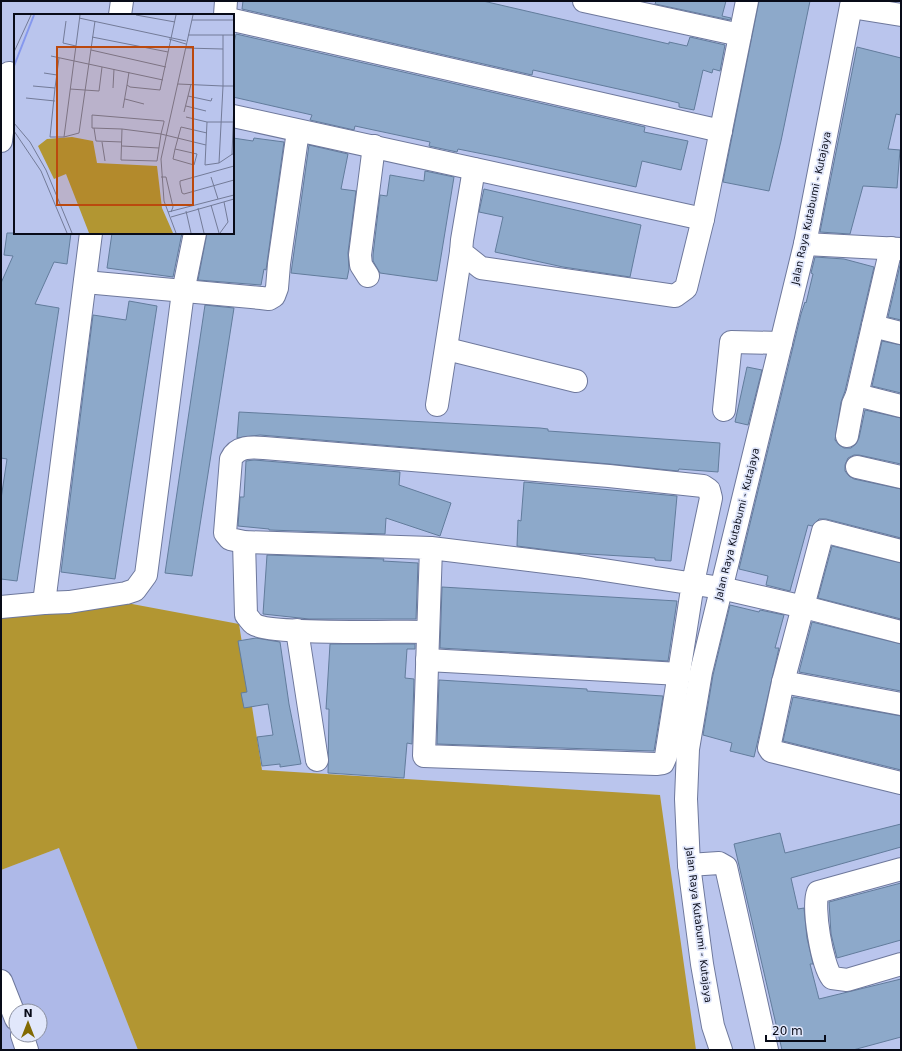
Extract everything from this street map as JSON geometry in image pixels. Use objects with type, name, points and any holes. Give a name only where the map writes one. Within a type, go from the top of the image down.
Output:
[{"type":"street","points":[[120,14],[122,1]]},
{"type":"street","points":[[225,14],[226,1]]},
{"type":"street","points":[[584,1],[740,35]]},
{"type":"street","points":[[462,252],[481,268],[675,296],[686,288],[703,219],[747,1]]},
{"type":"street","points":[[851,4],[901,15]]},
{"type":"street","name":"Jalan Raya Kutabumi - Kutajaya","points":[[721,1050],[713,1026],[702,964],[689,865],[686,799],[688,749],[701,672],[805,244],[851,4]]},
{"type":"street","points":[[234,20],[721,131]]},
{"type":"street","points":[[1,141],[8,73]]},
{"type":"street","points":[[234,116],[703,219]]},
{"type":"street","points":[[85,282],[261,298],[269,298],[274,296],[277,288],[298,131]]},
{"type":"street","points":[[368,276],[362,265],[360,255],[374,146]]},
{"type":"street","points":[[437,405],[447,349],[462,252],[462,240],[474,168]]},
{"type":"street","points":[[44,603],[91,234]]},
{"type":"street","points":[[1,607],[69,602],[126,593],[135,590],[146,576],[183,292],[195,234]]},
{"type":"street","points":[[805,244],[896,248],[873,326],[857,395],[853,404],[847,436]]},
{"type":"street","points":[[873,326],[901,333]]},
{"type":"street","points":[[724,410],[731,342],[781,343]]},
{"type":"street","points":[[447,349],[576,381]]},
{"type":"street","points":[[857,395],[901,406]]},
{"type":"street","points":[[431,548],[424,756],[656,764],[663,763],[666,756],[680,674],[693,583],[711,498],[709,490],[703,486],[609,476],[264,448],[239,449],[233,454],[231,459],[225,533],[230,539],[244,542],[431,548],[693,583],[804,607],[901,632]]},
{"type":"street","points":[[857,467],[901,478]]},
{"type":"street","points":[[901,551],[823,531],[770,737],[770,750],[804,760],[901,783]]},
{"type":"street","points":[[244,542],[246,615],[254,624],[265,628],[297,630],[427,632]]},
{"type":"street","points":[[297,630],[317,760]]},
{"type":"street","points":[[427,660],[680,674]]},
{"type":"street","points":[[783,682],[901,704]]},
{"type":"street","points":[[689,865],[719,863],[726,867],[767,1050]]},
{"type":"street","points":[[901,869],[818,892],[815,899],[815,911],[826,968],[832,978],[847,980],[901,964]]},
{"type":"street","points":[[1,982],[10,1003]]},
{"type":"shaded area","points":[[100,598],[239,624],[262,770],[660,795],[696,1050],[138,1050],[59,848],[1,870],[1,608]]},
{"type":"shaded area","points":[[59,848],[138,1050],[1,1050],[1,870]]},
{"type":"building","points":[[243,1],[483,1],[669,44],[669,42],[687,46],[690,37],[725,45],[720,71],[713,69],[712,73],[703,70],[694,110],[679,107],[679,103],[654,97],[533,70],[532,75],[242,9]]},
{"type":"building","points":[[656,1],[726,1],[722,16],[731,18],[730,20],[655,4]]},
{"type":"building","points":[[759,1],[810,1],[769,191],[723,182]]},
{"type":"building","points":[[236,34],[645,127],[644,132],[688,141],[681,170],[642,161],[636,187],[458,149],[457,152],[429,146],[430,142],[355,126],[354,130],[310,120],[312,115],[234,97],[234,43]]},
{"type":"building","points":[[857,47],[901,58],[901,115],[896,114],[888,149],[900,150],[897,188],[863,186],[850,234],[820,232]]},
{"type":"building","points":[[234,138],[253,141],[254,138],[284,142],[266,270],[264,269],[261,285],[198,280],[207,234],[234,234]]},
{"type":"building","points":[[309,145],[348,154],[341,189],[356,191],[348,253],[349,269],[347,279],[291,273]]},
{"type":"building","points":[[425,171],[454,177],[437,281],[380,273],[373,261],[373,255],[380,195],[387,196],[390,175],[424,181]]},
{"type":"building","points":[[484,189],[641,225],[630,277],[563,267],[495,252],[503,217],[479,212]]},
{"type":"building","points":[[7,233],[71,234],[67,264],[54,262],[35,304],[59,308],[17,581],[1,579],[1,499],[7,459],[1,458],[1,283],[13,256],[4,255]]},
{"type":"building","points":[[112,234],[182,234],[173,277],[107,268]]},
{"type":"building","points":[[815,257],[844,259],[874,267],[845,391],[841,402],[835,440],[844,448],[851,448],[856,444],[859,438],[865,410],[901,418],[901,464],[854,455],[848,458],[845,465],[845,471],[854,479],[901,489],[901,538],[826,519],[819,519],[812,526],[808,525],[790,591],[766,585],[768,576],[739,569],[801,314],[805,302],[806,303],[813,274],[811,273]]},
{"type":"building","points":[[901,261],[901,320],[888,317]]},
{"type":"building","points":[[129,301],[157,306],[115,579],[61,572],[93,315],[126,320]]},
{"type":"building","points":[[205,305],[234,308],[192,576],[165,573]]},
{"type":"building","points":[[882,341],[901,345],[901,393],[872,386]]},
{"type":"building","points":[[747,367],[762,370],[748,425],[735,422]]},
{"type":"building","points":[[239,412],[540,428],[548,429],[548,431],[720,443],[718,472],[679,469],[678,471],[260,435],[237,438]]},
{"type":"building","points":[[254,460],[400,472],[399,485],[451,503],[440,536],[386,518],[385,534],[269,530],[238,526],[240,497],[244,497],[246,461]]},
{"type":"building","points":[[524,482],[677,496],[671,561],[655,560],[655,558],[572,553],[517,546],[518,520],[521,521]]},
{"type":"building","points":[[832,546],[901,563],[901,619],[818,598]]},
{"type":"building","points":[[267,555],[384,559],[383,561],[418,563],[416,619],[309,619],[263,614]]},
{"type":"building","points":[[442,587],[677,601],[668,661],[440,648]]},
{"type":"building","points":[[730,605],[759,612],[760,610],[784,615],[775,648],[779,648],[754,757],[730,751],[732,743],[703,735],[713,675]]},
{"type":"building","points":[[812,622],[901,644],[901,691],[799,672]]},
{"type":"building","points":[[256,638],[280,642],[289,704],[301,764],[280,767],[280,764],[262,766],[257,737],[273,735],[268,704],[244,708],[241,693],[247,692],[238,641]]},
{"type":"building","points":[[330,644],[415,644],[415,649],[407,649],[405,678],[414,679],[412,744],[407,743],[404,778],[328,773],[329,709],[326,709]]},
{"type":"building","points":[[439,680],[587,689],[587,691],[663,696],[654,751],[437,744]]},
{"type":"building","points":[[793,697],[901,716],[901,770],[783,741]]},
{"type":"building","points":[[901,824],[901,847],[791,878],[798,909],[804,908],[807,938],[813,964],[810,964],[819,999],[901,979],[901,1037],[853,1050],[782,1050],[734,844],[780,833],[785,853]]},
{"type":"building","points":[[901,883],[901,940],[837,958],[831,934],[829,902]]}]
